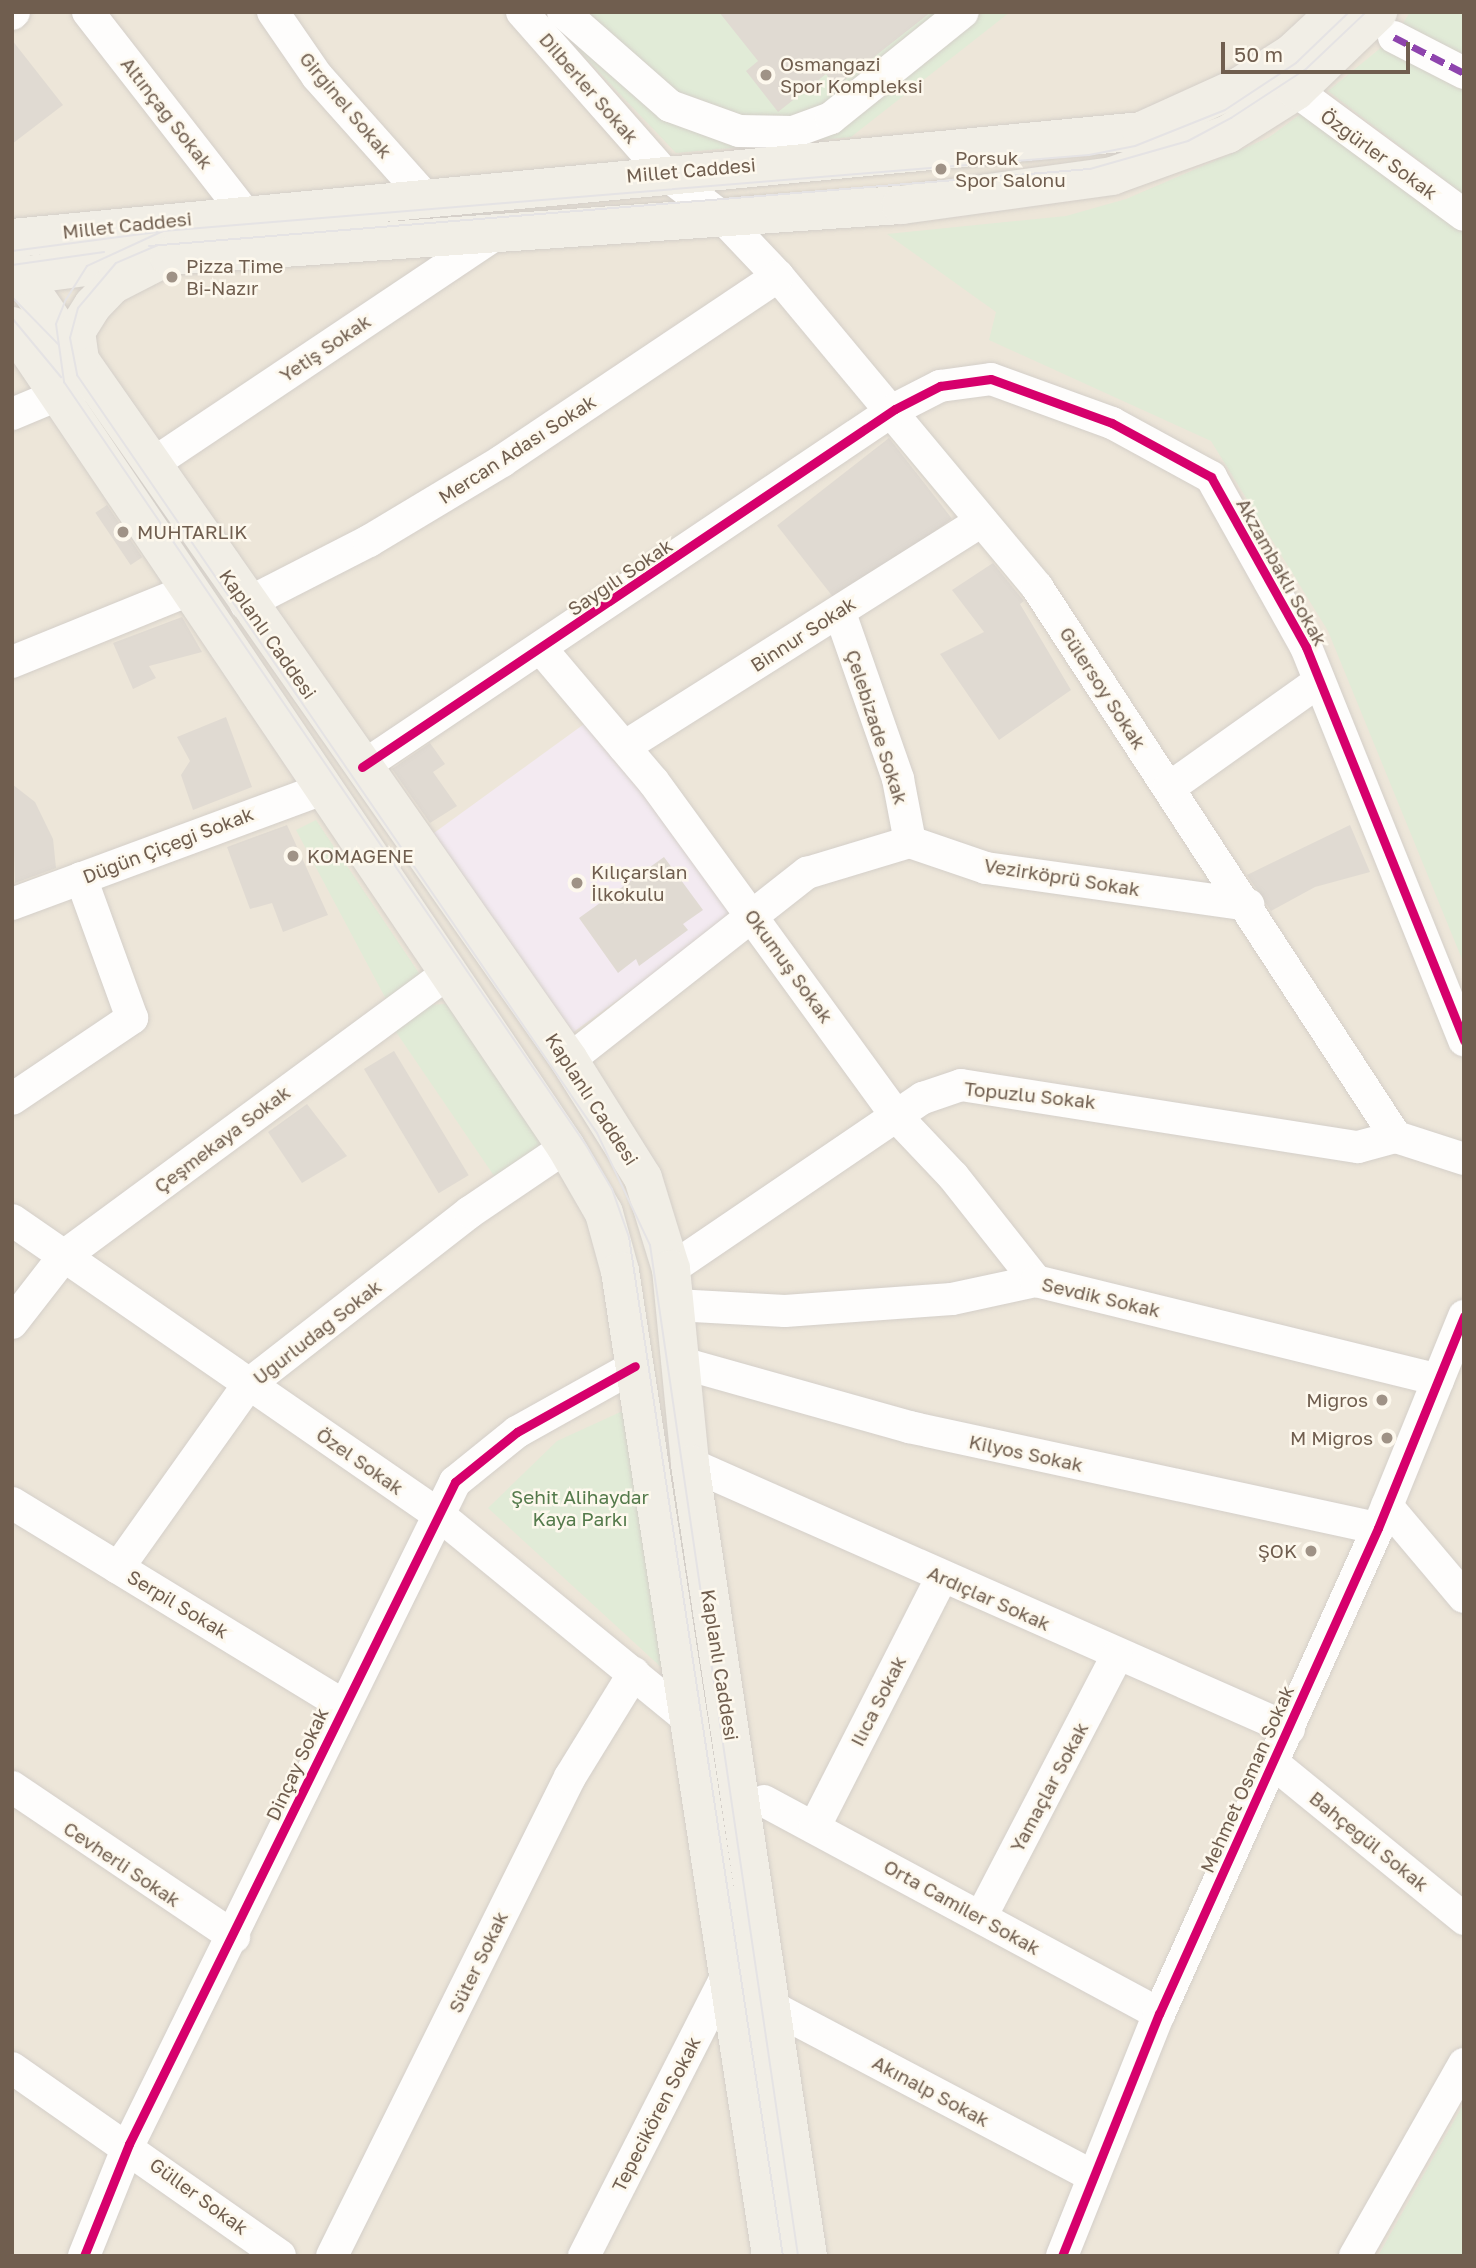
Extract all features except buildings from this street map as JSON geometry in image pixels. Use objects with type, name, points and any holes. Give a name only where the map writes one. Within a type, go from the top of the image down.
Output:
[{"type":"main road","name":"Millet Caddesi","points":[[12,238],[663,172],[1141,131],[1241,86],[1292,53],[1336,12]]},
{"type":"main road","name":"Millet Caddesi","points":[[15,272],[169,256],[901,205],[1073,185],[1151,165],[1228,134],[1296,92],[1386,25]]},
{"type":"main road","name":"Millet Caddesi","points":[[86,370],[76,332],[93,304],[112,285],[169,256]]},
{"type":"main road","name":"Kaplanlı Caddesi","points":[[15,272],[569,1060],[643,1178],[673,1287],[678,1362],[690,1464],[808,2256]]},
{"type":"main road","name":"Kaplanlı Caddesi","points":[[12,326],[566,1147],[604,1213],[635,1366],[692,1722],[771,2256]]},
{"type":"street","name":"Altınçağ Sokak","points":[[88,12],[245,214]]},
{"type":"street","name":"Girginel Sokak","points":[[273,12],[317,76],[423,195]]},
{"type":"street","name":"Dilberler Sokak","points":[[523,12],[663,172],[721,216]]},
{"type":"street","points":[[563,12],[670,106],[739,131],[793,132],[831,118],[963,12]]},
{"type":"street","points":[[1386,25],[1464,73]]},
{"type":"street","name":"Özgürler Sokak","points":[[1296,92],[1464,215]]},
{"type":"street","name":"Gülersoy Sokak","points":[[721,216],[778,276],[895,409],[1037,587],[1248,905],[1396,1137]]},
{"type":"street","name":"Yetiş Sokak","points":[[151,465],[499,232]]},
{"type":"street","name":"Mercan Adası Sokak","points":[[246,604],[369,541],[502,461],[778,276]]},
{"type":"street","points":[[12,414],[57,396],[86,370]]},
{"type":"street","name":"Akzambaklı Sokak","points":[[895,409],[940,386],[991,379],[1112,423],[1211,477],[1306,647],[1464,1041]]},
{"type":"street","name":"Saygılı Sokak","points":[[362,767],[543,651],[895,409]]},
{"type":"street","name":"Binnur Sokak","points":[[624,747],[982,521]]},
{"type":"street","points":[[12,662],[192,589]]},
{"type":"street","name":"Çelebizade Sokak","points":[[840,613],[898,779],[910,842]]},
{"type":"street","name":"Okumuş Sokak","points":[[543,651],[624,747],[751,914],[897,1116],[953,1176],[1036,1281]]},
{"type":"street","points":[[1169,788],[1318,682]]},
{"type":"street","name":"Düğün Çiçeği Sokak","points":[[12,904],[325,788]]},
{"type":"street","points":[[569,1060],[751,914],[832,861],[910,842]]},
{"type":"street","name":"Vezirköprü Sokak","points":[[910,842],[986,868],[1248,905]]},
{"type":"street","points":[[12,1100],[132,1018],[81,878]]},
{"type":"street","name":"Çeşmekaya Sokak","points":[[12,1323],[64,1256],[449,972]]},
{"type":"street","name":"Topuzlu Sokak","points":[[673,1287],[897,1116],[923,1098],[961,1085],[1358,1147],[1396,1137]]},
{"type":"street","points":[[1396,1137],[1464,1159]]},
{"type":"street","name":"Uğurludağ Sokak","points":[[118,1568],[249,1384],[470,1212],[566,1147]]},
{"type":"street","name":"Özel Sokak","points":[[12,1220],[439,1516],[692,1722]]},
{"type":"street","name":"Sevdik Sokak","points":[[673,1287],[785,1311],[952,1299],[1036,1281],[1438,1380]]},
{"type":"street","name":"Mehmet Osman Sokak","points":[[1062,2256],[1090,2175],[1159,2014],[1382,1517],[1464,1316]]},
{"type":"street","name":"Kilyos Sokak","points":[[678,1362],[909,1427],[1382,1517]]},
{"type":"street","name":"Dinçay Sokak","points":[[84,2256],[129,2144],[234,1937],[455,1482],[517,1432],[635,1366]]},
{"type":"street","name":"Ardıçlar Sokak","points":[[690,1464],[1117,1656],[1289,1729]]},
{"type":"street","name":"Serpil Sokak","points":[[12,1503],[344,1706]]},
{"type":"street","points":[[1382,1517],[1464,1597]]},
{"type":"street","name":"Ilıca Sokak","points":[[815,1826],[942,1577]]},
{"type":"street","name":"Yamaçlar Sokak","points":[[981,1917],[1117,1656]]},
{"type":"street","name":"Süter Sokak","points":[[332,2256],[570,1777],[634,1673]]},
{"type":"street","name":"Bahçegül Sokak","points":[[1273,1763],[1464,1919]]},
{"type":"street","name":"Cevherli Sokak","points":[[12,1787],[234,1937]]},
{"type":"street","name":"Orta Camiler Sokak","points":[[764,1801],[815,1826],[1159,2014]]},
{"type":"street","name":"Tepecikören Sokak","points":[[584,2256],[729,1972]]},
{"type":"street","name":"Akınalp Sokak","points":[[772,2007],[1090,2175]]},
{"type":"street","points":[[1357,2255],[1464,2064]]},
{"type":"street","name":"Güller Sokak","points":[[12,2068],[129,2144],[280,2256]]},
{"type":"shaded area","points":[[12,12],[1464,12],[1464,2256],[12,2256]]},
{"type":"shaded area","name":"Kılıçarslan İlkokulu","points":[[591,719],[734,916],[560,1042],[417,845]]},
{"type":"green space","name":"Osmangazi Spor Kompleksi","points":[[542,12],[1010,12],[851,137],[676,153]]},
{"type":"green space","points":[[1410,12],[1464,12],[1464,195],[1328,91],[1394,37]]},
{"type":"green space","points":[[1302,113],[1464,232],[1464,964],[1328,631],[1211,441],[989,340],[996,312],[887,234],[1066,216],[1126,199],[1268,138]]},
{"type":"green space","points":[[316,820],[425,982],[387,1001],[296,830]]},
{"type":"green space","points":[[446,1004],[554,1154],[503,1189],[394,1029],[410,1006]]},
{"type":"green space","name":"Şehit Alihaydar Kaya Parkı","points":[[627,1409],[662,1668],[488,1508],[557,1441]]},
{"type":"green space","points":[[1464,2103],[1464,2256],[1378,2256]]},
{"type":"tram line","points":[[12,251],[163,231],[1089,155],[1135,146],[1225,110],[1296,63],[1349,12]]},
{"type":"tram line","points":[[149,246],[1090,169],[1188,141],[1231,118],[1306,69],[1366,12]]},
{"type":"tram line","points":[[163,231],[87,266],[66,299],[56,324],[64,382],[586,1145],[612,1189],[629,1237],[783,2256]]},
{"type":"tram line","points":[[158,245],[116,263],[78,308],[70,338],[77,375],[597,1133],[650,1245],[798,2256]]},
{"type":"tram line","points":[[12,265],[104,252]]},
{"type":"tram line","points":[[12,297],[59,345]]},
{"type":"tram line","points":[[12,318],[61,377]]},
{"type":"marked path","points":[[1394,37],[1464,73]]},
{"type":"cycle path","points":[[362,767],[895,409],[940,386],[991,379],[1112,423],[1211,477],[1306,647],[1464,1041]]},
{"type":"cycle path","points":[[1062,2256],[1159,2014],[1378,1528],[1464,1316]]},
{"type":"cycle path","points":[[84,2256],[129,2144],[455,1482],[517,1432],[635,1366]]},
{"type":"place","name":"Osmangazi Spor Kompleksi","points":[[766,75]]},
{"type":"place","name":"Porsuk Spor Salonu","points":[[941,169]]},
{"type":"place","name":"Pizza Time Bi-Nazır","points":[[172,277]]},
{"type":"place","name":"MUHTARLIK","points":[[123,532]]},
{"type":"place","name":"KOMAGENE","points":[[293,856]]},
{"type":"place","name":"Kılıçarslan İlkokulu","points":[[577,883]]},
{"type":"place","name":"Migros","points":[[1382,1400]]},
{"type":"place","name":"M Migros","points":[[1387,1438]]},
{"type":"place","name":"ŞOK","points":[[1311,1551]]}]
